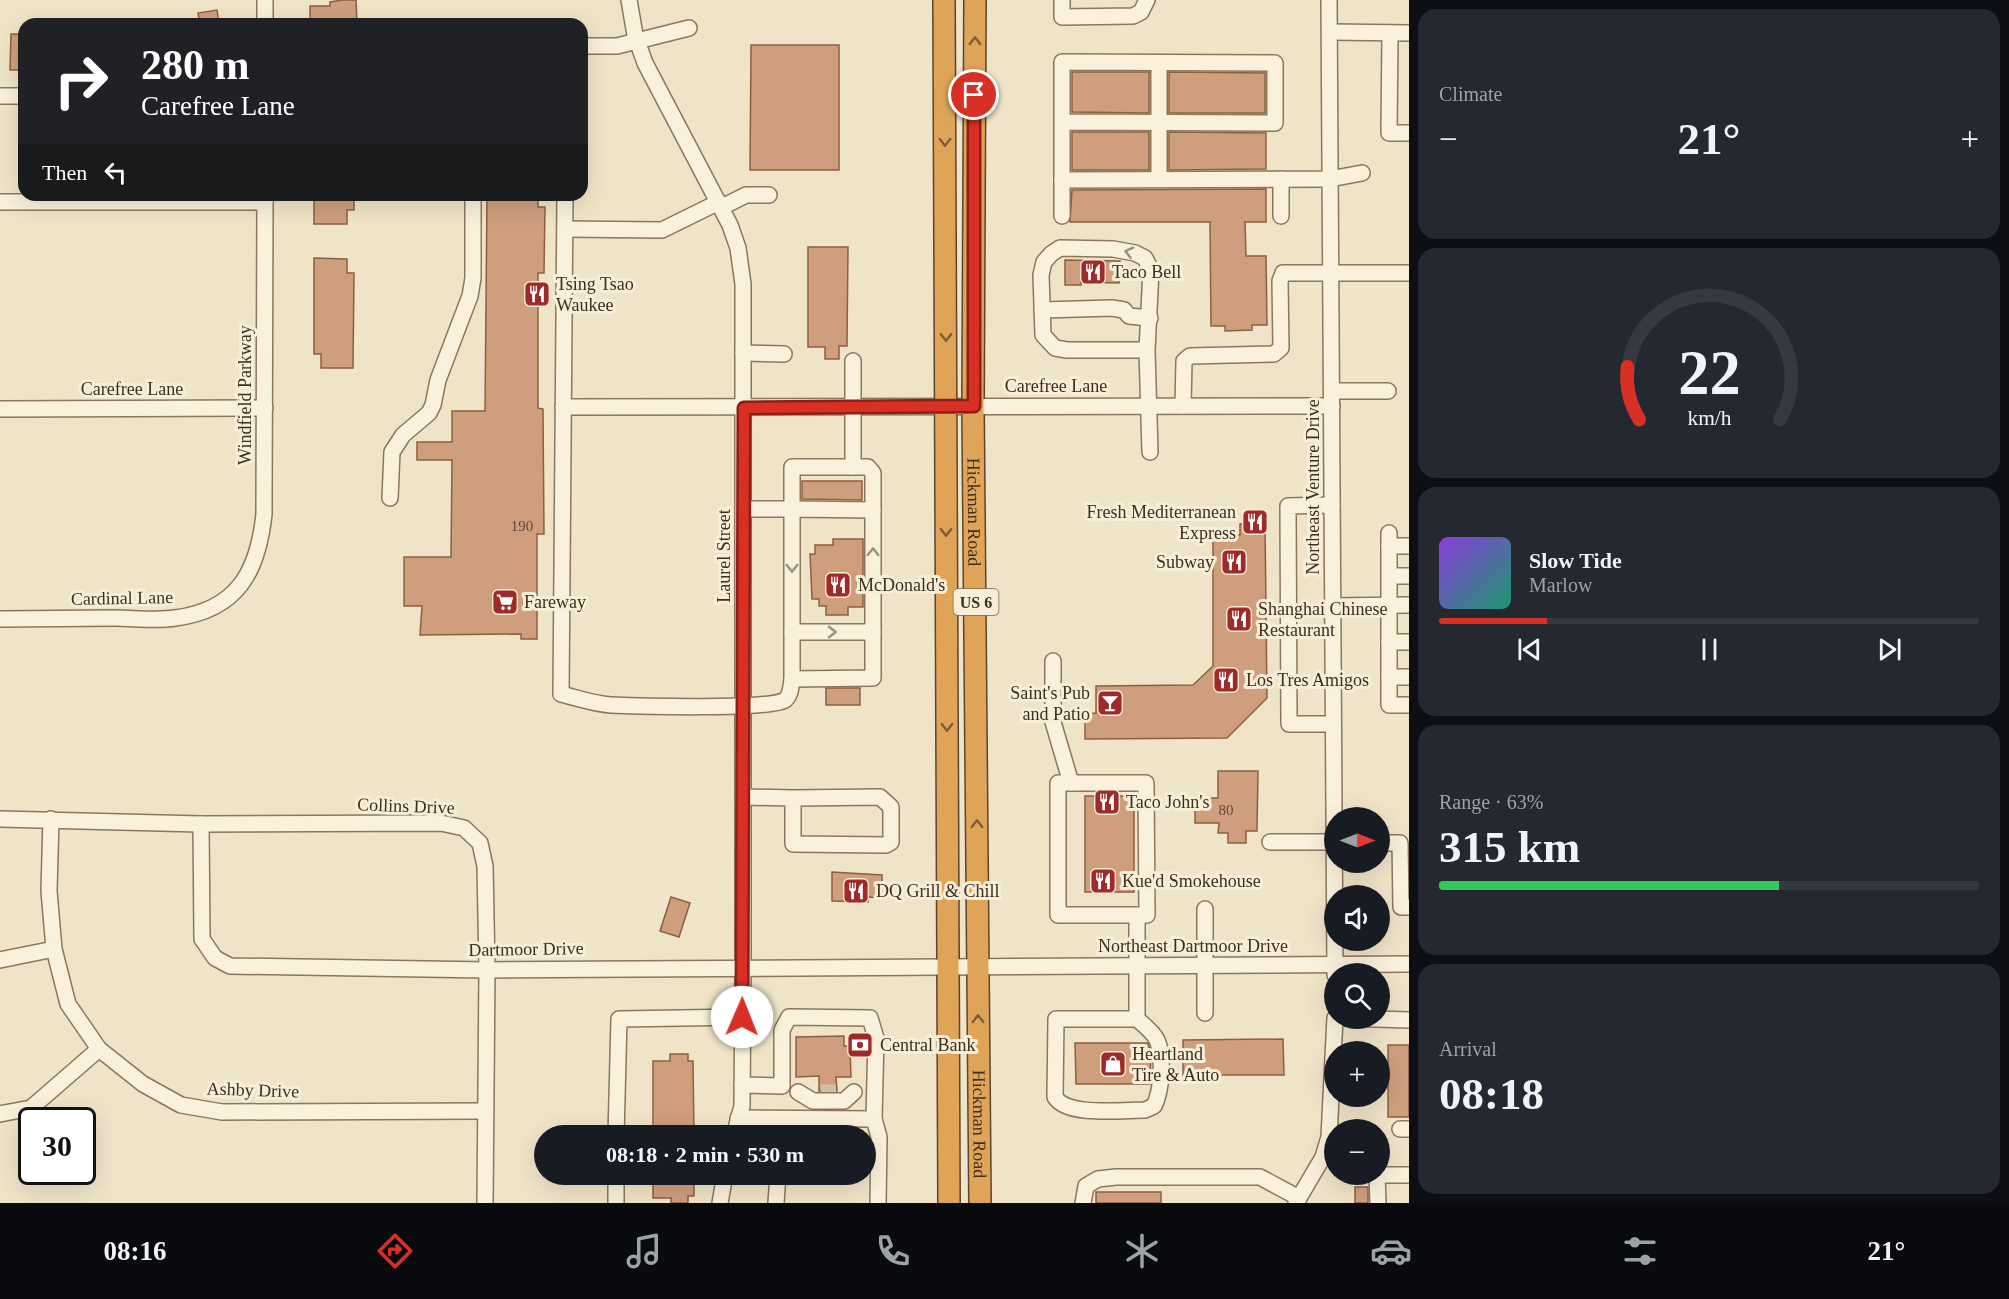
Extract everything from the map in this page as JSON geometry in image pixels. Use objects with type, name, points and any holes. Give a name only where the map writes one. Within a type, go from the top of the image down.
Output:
[{"type":"highway","name":"Hickman Road","points":[[944,0],[949,1203]]},
{"type":"highway","name":"Hickman Road","points":[[975,0],[974,406],[980,1203]]},
{"type":"street","points":[[265,18],[266,0]]},
{"type":"street","name":"Laurel Street","points":[[629,0],[637,41],[652,77],[721,204],[738,248],[742,274],[744,408],[743,966],[742,1085],[736,1125]]},
{"type":"street","points":[[1062,0],[1062,17],[1133,16],[1141,12],[1147,0]]},
{"type":"street","name":"Northeast Venture Drive","points":[[1329,0],[1335,807]]},
{"type":"street","points":[[588,46],[617,46],[689,28]]},
{"type":"street","points":[[1330,32],[1409,33]]},
{"type":"street","points":[[1390,33],[1389,133],[1409,133]]},
{"type":"street","points":[[1062,122],[1275,123],[1275,63],[1062,62],[1062,122],[1062,216]]},
{"type":"street","points":[[1159,63],[1159,179]]},
{"type":"street","points":[[0,96],[18,96]]},
{"type":"street","points":[[1062,180],[1330,179],[1362,173]]},
{"type":"street","points":[[1281,179],[1281,216]]},
{"type":"street","points":[[565,230],[662,230],[746,195],[769,195]]},
{"type":"street","points":[[0,201],[18,201]]},
{"type":"street","name":"Windfield Parkway","points":[[238,588],[247,577],[260,548],[264,514],[265,201]]},
{"type":"street","points":[[390,498],[392,453],[403,435],[429,413],[433,405],[438,380],[470,296],[473,278],[473,201]]},
{"type":"street","points":[[565,201],[561,694],[609,705],[744,705],[776,704],[785,700],[790,692],[792,679],[792,467],[868,467],[873,473],[873,678],[792,679]]},
{"type":"street","points":[[1147,350],[1055,348],[1043,335],[1041,275],[1044,262],[1051,254],[1060,248],[1113,249],[1134,253],[1145,258],[1152,270],[1147,350],[1150,452]]},
{"type":"street","points":[[1183,406],[1185,361],[1190,356],[1274,354],[1281,348],[1280,281],[1283,273],[1409,273]]},
{"type":"street","points":[[1042,310],[1112,308],[1124,310],[1129,316],[1150,318]]},
{"type":"street","points":[[743,353],[784,354]]},
{"type":"street","points":[[853,361],[853,467]]},
{"type":"street","name":"Carefree Lane","points":[[563,407],[1183,406],[1332,399],[1388,391]]},
{"type":"street","name":"Carefree Lane","points":[[0,409],[265,408]]},
{"type":"street","points":[[1332,506],[1288,506],[1288,724],[1334,724]]},
{"type":"street","points":[[744,509],[873,510]]},
{"type":"street","points":[[1409,546],[1389,539],[1389,705],[1409,705]]},
{"type":"street","points":[[1389,576],[1409,576]]},
{"type":"street","name":"Cardinal Lane","points":[[0,619],[175,618],[222,602],[238,588]]},
{"type":"street","points":[[1333,606],[1409,605]]},
{"type":"street","points":[[792,632],[873,632]]},
{"type":"street","points":[[1389,642],[1409,642]]},
{"type":"street","points":[[1053,661],[1053,722],[1071,783]]},
{"type":"street","points":[[1389,677],[1409,677]]},
{"type":"street","points":[[1058,783],[1146,783],[1147,915],[1137,915],[1058,915],[1058,783]]},
{"type":"street","points":[[744,797],[880,797],[891,807],[891,842],[886,845],[794,844],[793,798]]},
{"type":"street","name":"Collins Drive","points":[[0,819],[201,824],[441,823],[464,828],[480,843],[485,866],[487,970],[485,1203]]},
{"type":"street","name":"Ashby Drive","points":[[51,819],[49,891],[54,949],[68,1004],[99,1048],[142,1084],[181,1105],[222,1112],[484,1111]]},
{"type":"street","name":"Dartmoor Drive","points":[[201,824],[202,939],[215,958],[230,966],[487,970],[743,966],[978,966]]},
{"type":"street","points":[[1270,842],[1324,842]]},
{"type":"street","points":[[1390,843],[1400,843],[1401,906],[1409,907]]},
{"type":"street","name":"Northeast Venture Drive","points":[[1335,873],[1335,963]]},
{"type":"street","points":[[1205,909],[1205,1013]]},
{"type":"street","points":[[1137,915],[1137,1019],[1156,1037],[1160,1048],[1160,1086],[1154,1106],[1145,1110],[1079,1110],[1059,1103],[1055,1097],[1056,1019],[1137,1019]]},
{"type":"street","points":[[0,960],[54,949]]},
{"type":"street","name":"Northeast Dartmoor Drive","points":[[1390,965],[1409,964]]},
{"type":"street","name":"Northeast Dartmoor Drive","points":[[978,966],[1205,965],[1324,969]]},
{"type":"street","points":[[616,1125],[619,1019],[742,1017]]},
{"type":"street","points":[[782,1086],[782,1030],[789,1017],[870,1018],[876,1038],[874,1119],[879,1137],[878,1203]]},
{"type":"street","points":[[1390,1019],[1409,1020]]},
{"type":"street","points":[[1331,1119],[1335,1029]]},
{"type":"street","points":[[0,1114],[31,1107],[99,1048]]},
{"type":"street","points":[[742,1085],[782,1086],[791,1092],[875,1092]]},
{"type":"street","points":[[798,1092],[813,1101],[844,1101],[854,1092]]},
{"type":"street","points":[[738,1118],[767,1125]]},
{"type":"street","points":[[811,1125],[874,1119]]},
{"type":"street","points":[[1083,1203],[1086,1186],[1098,1179],[1116,1177],[1260,1177],[1297,1201],[1324,1166]]},
{"type":"street","points":[[1390,1175],[1409,1175]]},
{"type":"street","points":[[616,1185],[616,1203]]},
{"type":"street","points":[[720,1203],[723,1185]]},
{"type":"street","points":[[776,1203],[777,1185]]},
{"type":"street","points":[[1376,1185],[1377,1203]]},
{"type":"building","points":[[356,0],[357,18],[310,18],[310,6],[330,6],[330,2]]},
{"type":"building","points":[[217,10],[218,18],[199,18],[198,13]]},
{"type":"building","points":[[11,34],[18,34],[18,70],[10,70]]},
{"type":"building","points":[[751,45],[839,45],[839,170],[750,170]]},
{"type":"building","points":[[1072,72],[1149,72],[1149,113],[1072,112]]},
{"type":"building","points":[[1169,72],[1265,73],[1265,113],[1169,113]]},
{"type":"building","points":[[1072,132],[1149,132],[1149,170],[1072,170]]},
{"type":"building","points":[[1169,132],[1266,133],[1266,169],[1169,170]]},
{"type":"building","points":[[1266,189],[1266,222],[1245,222],[1246,256],[1266,256],[1267,325],[1252,325],[1252,330],[1225,331],[1225,326],[1211,326],[1210,222],[1070,222],[1072,190]]},
{"type":"building","points":[[314,201],[354,201],[354,210],[347,210],[347,224],[314,224]]},
{"type":"building","points":[[487,201],[538,201],[538,207],[545,207],[544,273],[538,273],[538,408],[543,409],[544,534],[537,534],[537,639],[521,639],[521,634],[420,635],[422,606],[404,606],[404,557],[451,557],[452,460],[417,460],[417,442],[452,442],[452,411],[485,411]]},
{"type":"building","points":[[808,247],[848,247],[847,346],[839,346],[839,359],[825,359],[825,347],[808,347]]},
{"type":"building","points":[[314,258],[347,259],[347,273],[354,273],[353,368],[321,368],[321,354],[314,354]]},
{"type":"building","points":[[1065,260],[1120,261],[1119,283],[1081,282],[1081,285],[1065,285]]},
{"type":"building","points":[[802,481],[862,481],[862,500],[802,499]]},
{"type":"building","points":[[1265,523],[1267,698],[1227,738],[1085,739],[1085,714],[1096,713],[1096,686],[1193,685],[1213,666],[1213,535],[1240,535],[1240,524]]},
{"type":"building","name":"McDonald's","points":[[833,539],[863,539],[863,607],[848,607],[848,615],[826,615],[826,606],[819,606],[819,599],[812,599],[810,554],[815,554],[815,545],[833,545]]},
{"type":"building","points":[[826,688],[860,688],[860,705],[826,705]]},
{"type":"building","points":[[1218,771],[1258,771],[1257,831],[1246,831],[1246,843],[1228,843],[1228,833],[1218,833],[1219,823],[1195,823],[1195,798],[1218,798]]},
{"type":"building","points":[[1085,796],[1134,796],[1134,892],[1085,892]]},
{"type":"building","points":[[832,872],[882,875],[882,898],[868,897],[868,902],[832,901]]},
{"type":"building","points":[[671,897],[690,903],[679,937],[660,931]]},
{"type":"building","points":[[844,1036],[844,1046],[850,1046],[851,1077],[836,1077],[837,1091],[819,1091],[819,1076],[796,1077],[796,1037]]},
{"type":"building","points":[[1283,1039],[1284,1075],[1183,1075],[1183,1040]]},
{"type":"building","name":"Heartland Tire & Auto","points":[[1075,1043],[1148,1043],[1151,1054],[1150,1084],[1076,1084]]},
{"type":"building","points":[[1390,1045],[1409,1045],[1409,1117],[1388,1117]]},
{"type":"building","points":[[670,1054],[688,1054],[688,1061],[693,1061],[694,1125],[653,1125],[653,1061],[670,1061]]},
{"type":"building","points":[[653,1185],[694,1185],[694,1196],[688,1196],[688,1203],[671,1203],[671,1198],[653,1198]]},
{"type":"building","points":[[1355,1187],[1368,1187],[1368,1203],[1355,1203]]},
{"type":"building","points":[[1096,1192],[1161,1192],[1161,1203],[1096,1203]]},
{"type":"tunnel","points":[[821,1092],[836,1092]]},
{"type":"place","name":"Taco Bell","points":[[1093,272]]},
{"type":"place","name":"Tsing Tsao Waukee","points":[[537,294]]},
{"type":"place","name":"Fresh Mediterranean Express","points":[[1255,522]]},
{"type":"place","name":"Subway","points":[[1234,562]]},
{"type":"place","name":"McDonald's","points":[[838,585]]},
{"type":"place","name":"Fareway","points":[[505,602]]},
{"type":"place","name":"Shanghai Chinese Restaurant","points":[[1239,619]]},
{"type":"place","name":"Los Tres Amigos","points":[[1226,680]]},
{"type":"place","name":"Saint's Pub and Patio","points":[[1110,703]]},
{"type":"place","name":"Taco John's","points":[[1107,802]]},
{"type":"place","name":"Kue'd Smokehouse","points":[[1103,881]]},
{"type":"place","name":"DQ Grill & Chill","points":[[856,891]]},
{"type":"place","name":"Central Bank","points":[[860,1045]]},
{"type":"place","name":"Heartland Tire & Auto","points":[[1113,1064]]},
{"type":"route","points":[[742,1017],[744,408],[974,406],[974,95]]}]
